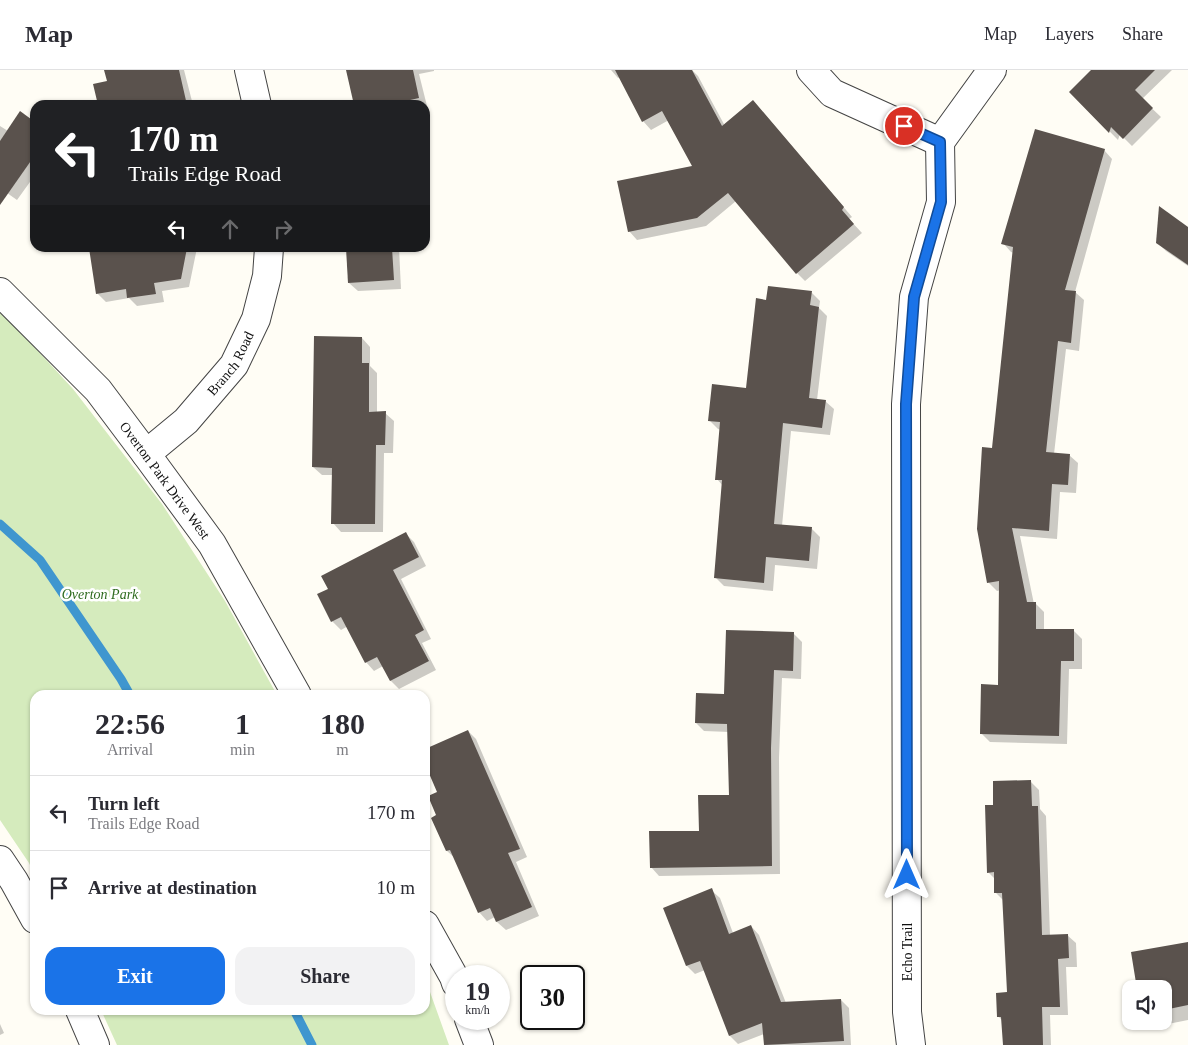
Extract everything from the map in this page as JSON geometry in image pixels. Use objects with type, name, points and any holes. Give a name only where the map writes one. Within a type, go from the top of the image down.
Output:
[{"type":"street","points":[[249,70],[256,100]]},
{"type":"street","points":[[811,70],[832,92],[940,142],[992,70]]},
{"type":"street","name":"Echo Trail","points":[[911,1045],[907,1012],[906,404],[914,297],[941,202],[940,142]]},
{"type":"street","name":"Branch Road","points":[[146,454],[186,421],[234,365],[256,319],[267,276],[268,252]]},
{"type":"street","name":"Overton Park Drive West","points":[[0,292],[98,390],[146,454],[212,544],[294,690]]},
{"type":"street","points":[[0,860],[30,910]]},
{"type":"street","points":[[430,934],[447,965]]},
{"type":"street","points":[[82,1015],[95,1045]]},
{"type":"street","points":[[473,1030],[479,1045]]},
{"type":"green space","name":"Overton Park","points":[[0,313],[16,327],[73,389],[162,504],[225,601],[274,690],[30,690],[30,865],[0,820]]},
{"type":"green space","points":[[430,992],[449,1045],[117,1045],[103,1015],[430,1015]]},
{"type":"building","points":[[104,70],[179,70],[186,100],[97,100],[93,84],[107,81]]},
{"type":"building","points":[[346,70],[413,70],[419,98],[410,100],[353,100]]},
{"type":"building","points":[[615,70],[692,70],[722,126],[753,100],[844,207],[842,210],[854,224],[796,274],[728,193],[697,218],[628,232],[617,181],[692,166],[662,111],[642,122]]},
{"type":"building","points":[[1091,70],[1155,70],[1135,90],[1153,108],[1123,139],[1111,127],[1109,133],[1069,92]]},
{"type":"building","points":[[20,111],[30,118],[30,162],[0,205],[0,141]]},
{"type":"building","points":[[1035,129],[1105,149],[1065,290],[1076,291],[1071,343],[1058,341],[1046,452],[1070,454],[1068,485],[1052,484],[1049,531],[1012,528],[1027,602],[1036,602],[1036,629],[1074,629],[1074,661],[1061,661],[1059,736],[980,734],[981,684],[998,685],[999,581],[987,583],[977,529],[982,447],[992,448],[1013,247],[1001,244]]},
{"type":"building","points":[[1159,206],[1188,227],[1188,265],[1156,243]]},
{"type":"building","points":[[90,252],[186,252],[181,279],[154,283],[156,294],[127,298],[126,289],[96,294]]},
{"type":"building","points":[[346,252],[392,252],[394,280],[348,283]]},
{"type":"building","points":[[768,286],[812,291],[810,305],[819,307],[809,398],[826,400],[822,428],[783,423],[774,524],[812,527],[809,561],[766,557],[764,583],[714,578],[722,480],[715,480],[720,422],[708,421],[712,384],[746,388],[756,298],[766,300]]},
{"type":"building","points":[[314,336],[362,337],[362,363],[369,363],[369,412],[386,411],[385,445],[376,445],[375,524],[331,524],[332,468],[312,467]]},
{"type":"building","points":[[406,532],[419,557],[393,570],[424,630],[415,635],[429,661],[390,681],[377,657],[365,663],[341,617],[331,622],[317,594],[328,589],[321,576]]},
{"type":"building","points":[[726,630],[794,632],[793,671],[774,670],[771,748],[772,866],[650,868],[649,831],[699,831],[698,795],[729,795],[727,724],[695,723],[696,693],[724,694]]},
{"type":"building","points":[[468,730],[520,849],[508,853],[532,907],[496,922],[490,908],[478,913],[450,850],[446,851],[431,818],[436,815],[430,801],[430,795],[437,792],[430,776],[430,747]]},
{"type":"building","points":[[1031,780],[1032,806],[1038,806],[1042,935],[1068,934],[1069,958],[1058,959],[1060,1007],[1042,1007],[1043,1045],[1003,1045],[1001,1017],[997,1017],[996,993],[1007,992],[1002,893],[994,893],[994,872],[987,873],[985,805],[993,805],[993,781]]},
{"type":"building","points":[[712,888],[729,934],[751,925],[781,1002],[841,999],[844,1041],[764,1045],[762,1023],[729,1036],[700,961],[686,966],[663,908]]},
{"type":"building","points":[[1188,942],[1188,1005],[1172,1008],[1172,980],[1136,980],[1131,952]]},
{"type":"waterway","points":[[0,524],[40,560],[127,690]]},
{"type":"waterway","points":[[297,1015],[312,1045]]},
{"type":"route","points":[[904,126],[940,142],[941,202],[914,297],[906,404],[907,875]]}]
